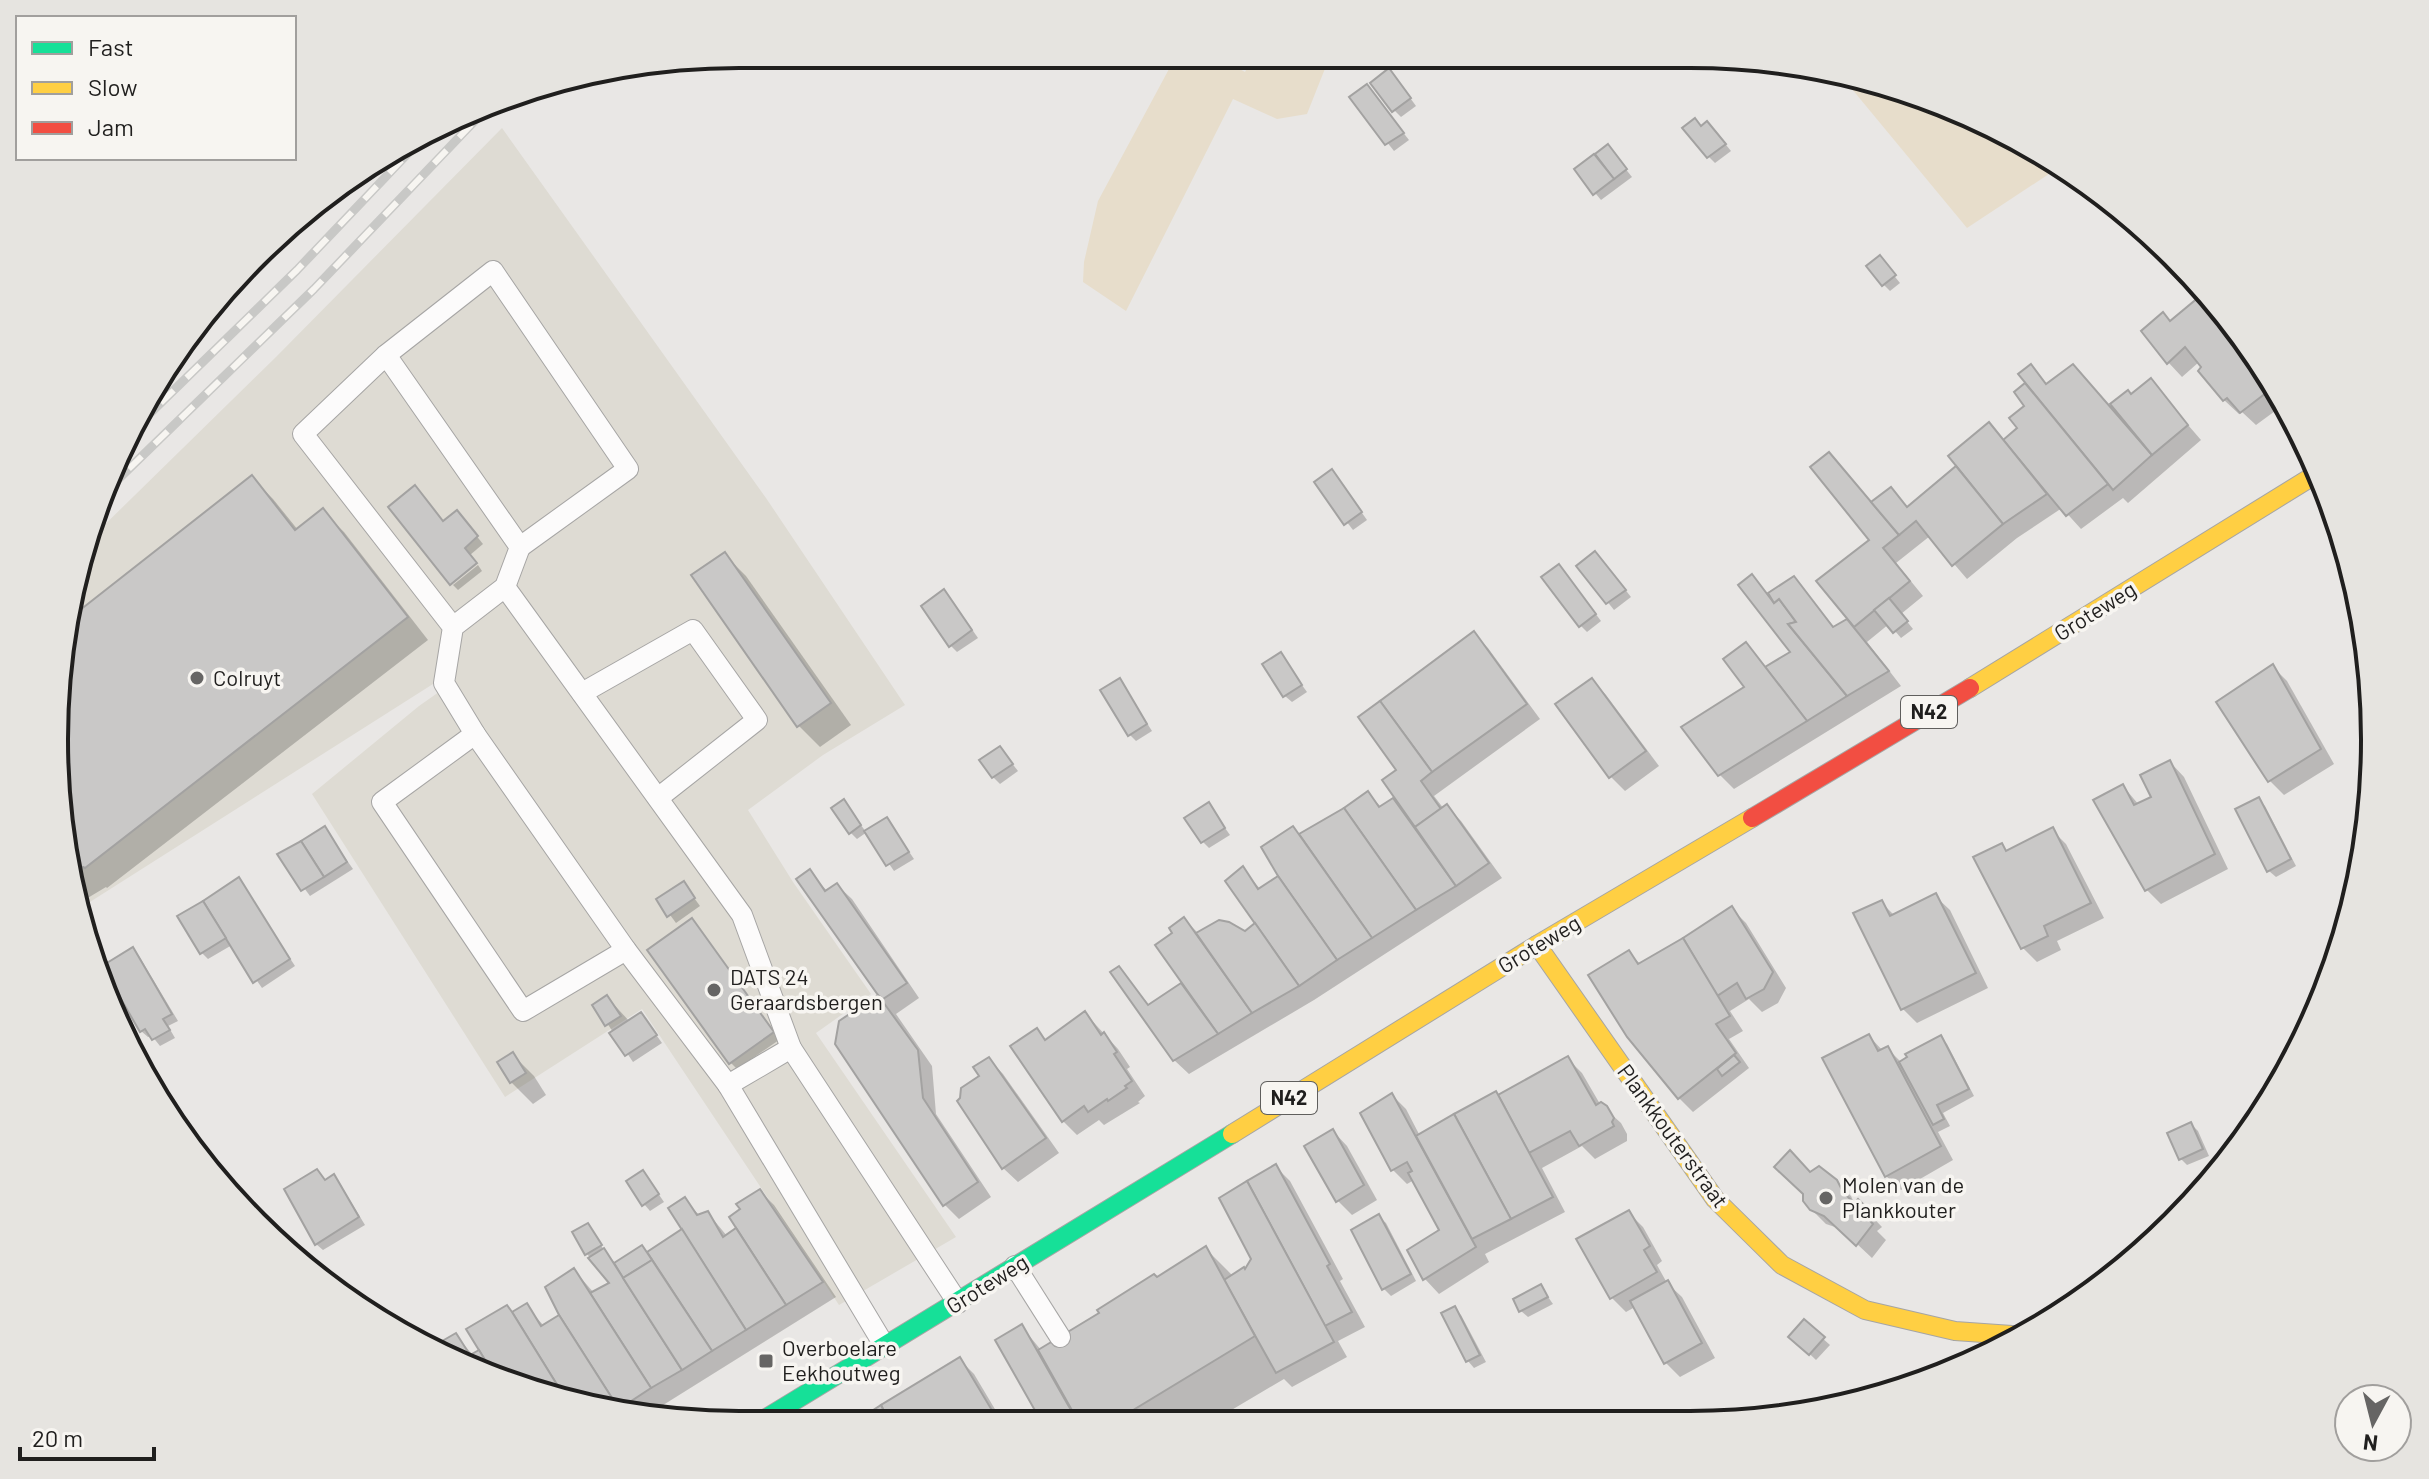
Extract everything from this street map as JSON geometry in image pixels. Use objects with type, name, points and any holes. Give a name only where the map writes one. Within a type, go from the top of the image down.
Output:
[{"type":"main road","name":"Groteweg","points":[[778,1411],[1537,945],[1991,676],[2308,479]]},
{"type":"main road","name":"Plankkouterstraat","points":[[1537,945],[1715,1199],[1782,1265],[1865,1310],[1955,1331],[2000,1334]]},
{"type":"lane","points":[[453,627],[303,434],[386,355],[493,271],[628,469],[520,547],[505,587],[453,627],[444,683],[475,734],[626,950],[728,1085],[884,1345]]},
{"type":"lane","points":[[386,355],[520,547]]},
{"type":"lane","points":[[505,587],[742,915],[791,1048],[958,1303]]},
{"type":"lane","points":[[582,693],[693,630],[757,720],[658,798]]},
{"type":"lane","points":[[475,734],[382,802],[523,1011],[626,950]]},
{"type":"lane","points":[[728,1085],[791,1048]]},
{"type":"lane","points":[[1015,1266],[1060,1337]]},
{"type":"shaded area","points":[[1170,68],[1238,68],[1245,72],[1247,68],[1325,68],[1307,114],[1277,119],[1233,99],[1126,311],[1083,282],[1084,262],[1098,201]]},
{"type":"shaded area","points":[[1851,88],[1946,119],[1986,137],[2050,173],[1967,228]]},
{"type":"shaded area","points":[[502,128],[766,498],[905,705],[823,755],[748,810],[793,882],[871,994],[816,1033],[956,1237],[839,1305],[642,1009],[505,1097],[312,794],[419,706],[456,680],[455,670],[89,903],[69,783],[69,696],[81,608],[103,526]]},
{"type":"building","points":[[1389,68],[1411,98],[1392,112],[1370,83]]},
{"type":"building","points":[[1367,84],[1404,133],[1385,145],[1349,97]]},
{"type":"building","points":[[1695,118],[1701,126],[1707,121],[1726,144],[1707,158],[1682,128]]},
{"type":"building","points":[[1608,144],[1627,169],[1614,179],[1595,154]]},
{"type":"building","points":[[1594,154],[1614,179],[1593,195],[1574,169]]},
{"type":"building","points":[[1880,255],[1896,275],[1882,286],[1866,266]]},
{"type":"building","points":[[2196,299],[2248,366],[2265,394],[2240,413],[2227,398],[2223,401],[2198,371],[2201,367],[2185,347],[2167,364],[2141,331],[2163,312],[2170,321]]},
{"type":"building","points":[[2031,364],[2046,384],[2073,364],[2152,455],[2113,490],[2018,374]]},
{"type":"building","points":[[2151,378],[2188,425],[2152,455],[2110,404],[2128,390],[2131,394]]},
{"type":"building","points":[[2025,383],[2108,484],[2066,516],[2003,440],[2017,428],[2009,418],[2024,406],[2014,392]]},
{"type":"building","points":[[1989,422],[2047,494],[2003,524],[1948,456]]},
{"type":"building","points":[[1829,452],[1899,535],[1883,548],[1910,581],[1854,627],[1816,581],[1869,540],[1810,467]]},
{"type":"building","points":[[1956,466],[2003,524],[1952,566],[1916,521],[1899,535],[1871,502],[1891,487],[1907,507]]},
{"type":"building","points":[[1332,469],[1362,512],[1344,525],[1314,482]]},
{"type":"building","name":"Colruyt","points":[[252,475],[295,530],[323,508],[408,617],[81,868],[69,783],[68,740],[69,696],[81,609]]},
{"type":"building","points":[[415,485],[443,521],[457,510],[478,536],[465,548],[477,563],[450,585],[388,507]]},
{"type":"building","points":[[1595,551],[1626,590],[1606,604],[1576,566]]},
{"type":"building","points":[[725,552],[831,703],[797,727],[691,575]]},
{"type":"building","points":[[1559,564],[1596,614],[1579,627],[1541,577]]},
{"type":"building","points":[[1752,574],[1774,603],[1779,599],[1796,622],[1788,624],[1847,696],[1807,721],[1765,667],[1790,652],[1738,585]]},
{"type":"building","points":[[1794,576],[1833,627],[1847,619],[1889,671],[1847,696],[1788,624],[1796,622],[1779,599],[1774,603],[1768,593]]},
{"type":"building","points":[[944,589],[972,630],[949,647],[921,606]]},
{"type":"building","points":[[1889,598],[1908,621],[1893,633],[1874,610]]},
{"type":"building","points":[[1474,631],[1527,704],[1432,772],[1380,701]]},
{"type":"building","points":[[1746,642],[1807,721],[1718,776],[1681,727],[1744,687],[1723,659]]},
{"type":"building","points":[[1281,652],[1302,685],[1283,697],[1262,664]]},
{"type":"building","points":[[2273,664],[2321,749],[2268,782],[2216,702]]},
{"type":"building","points":[[1120,678],[1147,724],[1128,736],[1100,690]]},
{"type":"building","points":[[1592,678],[1646,751],[1609,778],[1555,704]]},
{"type":"building","points":[[1380,701],[1432,772],[1421,781],[1441,809],[1415,827],[1382,780],[1396,770],[1358,717]]},
{"type":"building","points":[[1000,746],[1013,764],[992,778],[979,760]]},
{"type":"building","points":[[2170,760],[2215,854],[2145,891],[2093,800],[2123,784],[2134,805],[2151,797],[2140,775]]},
{"type":"building","points":[[1368,791],[1379,807],[1393,798],[1456,886],[1416,910],[1344,808]]},
{"type":"building","points":[[2259,797],[2291,859],[2267,872],[2235,809]]},
{"type":"building","points":[[844,799],[861,825],[849,834],[831,808]]},
{"type":"building","points":[[1209,802],[1225,828],[1201,843],[1184,818]]},
{"type":"building","points":[[1447,804],[1489,863],[1456,886],[1415,827]]},
{"type":"building","points":[[1344,808],[1416,910],[1372,938],[1299,834]]},
{"type":"building","points":[[887,817],[909,852],[886,866],[864,831]]},
{"type":"building","points":[[325,826],[347,862],[324,877],[301,841]]},
{"type":"building","points":[[1293,826],[1372,938],[1337,960],[1261,847]]},
{"type":"building","points":[[2053,827],[2091,903],[2044,926],[2048,936],[2021,949],[1973,857],[2002,843],[2006,851]]},
{"type":"building","points":[[301,841],[324,877],[301,891],[277,854]]},
{"type":"building","points":[[1243,866],[1258,889],[1278,876],[1337,960],[1299,986],[1225,881]]},
{"type":"building","points":[[810,869],[825,891],[837,883],[907,983],[883,999],[878,995],[796,879]]},
{"type":"building","points":[[239,877],[290,959],[253,983],[203,901]]},
{"type":"building","points":[[684,881],[695,898],[667,917],[656,899]]},
{"type":"building","points":[[1936,893],[1976,973],[1901,1010],[1853,913],[1882,900],[1890,916]]},
{"type":"building","points":[[203,901],[226,938],[200,954],[177,916]]},
{"type":"building","points":[[1732,906],[1773,972],[1764,989],[1746,999],[1737,983],[1717,996],[1683,938]]},
{"type":"building","points":[[1184,917],[1252,1013],[1218,1034],[1155,945],[1172,933],[1169,928]]},
{"type":"building","points":[[692,918],[774,1032],[729,1064],[647,950]]},
{"type":"building","points":[[1219,920],[1245,931],[1255,923],[1299,986],[1252,1013],[1196,933]]},
{"type":"building","points":[[1683,938],[1730,1016],[1716,1024],[1736,1053],[1678,1099],[1627,1037],[1588,975],[1629,950],[1638,964]]},
{"type":"building","points":[[133,947],[172,1014],[163,1019],[170,1030],[152,1040],[145,1029],[140,1032],[119,995],[107,963]]},
{"type":"building","points":[[1119,966],[1148,1005],[1181,983],[1218,1034],[1173,1061],[1110,972]]},
{"type":"building","points":[[607,995],[621,1016],[605,1026],[592,1005]]},
{"type":"building","points":[[878,995],[918,1050],[923,1098],[978,1182],[943,1206],[835,1044],[839,1021]]},
{"type":"building","points":[[1085,1011],[1101,1035],[1104,1032],[1132,1081],[1108,1101],[1088,1112],[1084,1106],[1062,1122],[1010,1046],[1037,1028],[1045,1040]]},
{"type":"building","points":[[641,1012],[657,1035],[625,1056],[609,1033]]},
{"type":"building","points":[[1869,1034],[1878,1051],[1888,1046],[1941,1146],[1885,1177],[1822,1058]]},
{"type":"building","points":[[1941,1035],[1969,1089],[1937,1105],[1944,1119],[1933,1125],[1899,1062],[1907,1057],[1905,1054]]},
{"type":"building","points":[[513,1052],[526,1073],[510,1083],[497,1062]]},
{"type":"building","points":[[1734,1055],[1740,1062],[1722,1076],[1717,1069]]},
{"type":"building","points":[[1568,1056],[1596,1105],[1601,1102],[1607,1106],[1614,1118],[1614,1126],[1579,1146],[1570,1131],[1529,1153],[1498,1095]]},
{"type":"building","points":[[989,1057],[1046,1138],[1002,1169],[957,1101],[961,1088],[979,1076],[973,1067]]},
{"type":"building","points":[[1496,1091],[1553,1197],[1511,1219],[1454,1114]]},
{"type":"building","points":[[1392,1093],[1476,1247],[1423,1280],[1407,1250],[1439,1230],[1408,1173],[1412,1171],[1407,1162],[1391,1171],[1360,1113]]},
{"type":"building","points":[[1454,1114],[1511,1219],[1472,1239],[1416,1136]]},
{"type":"building","points":[[2191,1122],[2203,1149],[2179,1160],[2167,1133]]},
{"type":"building","points":[[1333,1129],[1364,1185],[1336,1202],[1304,1146]]},
{"type":"building","name":"Molen van de Plankkouter","points":[[1790,1150],[1810,1172],[1819,1166],[1837,1180],[1854,1203],[1858,1199],[1870,1211],[1865,1215],[1873,1224],[1856,1246],[1824,1216],[1810,1210],[1803,1201],[1803,1194],[1774,1167]]},
{"type":"building","points":[[1276,1164],[1352,1312],[1325,1326],[1247,1181]]},
{"type":"building","points":[[317,1169],[325,1180],[334,1174],[359,1217],[315,1245],[284,1189]]},
{"type":"building","points":[[643,1170],[659,1194],[642,1206],[626,1181]]},
{"type":"building","points":[[1247,1181],[1334,1342],[1276,1373],[1224,1280],[1245,1269],[1251,1259],[1219,1198]]},
{"type":"building","points":[[760,1189],[823,1282],[786,1305],[729,1217],[740,1209],[736,1204]]},
{"type":"building","points":[[685,1197],[697,1215],[708,1211],[723,1237],[736,1228],[786,1305],[746,1330],[668,1208]]},
{"type":"building","points":[[1629,1210],[1650,1246],[1644,1250],[1657,1272],[1610,1299],[1576,1239]]},
{"type":"building","points":[[1379,1214],[1411,1274],[1382,1290],[1351,1230]]},
{"type":"building","points":[[588,1223],[602,1245],[585,1255],[572,1232]]},
{"type":"building","points":[[682,1229],[746,1330],[712,1351],[647,1252]]},
{"type":"building","points":[[642,1245],[652,1260],[623,1278],[614,1263]]},
{"type":"building","points":[[1206,1246],[1255,1336],[1131,1411],[1072,1411],[1038,1350],[1099,1313],[1097,1310],[1154,1274],[1157,1277]]},
{"type":"building","points":[[604,1248],[682,1370],[651,1388],[590,1293],[609,1283],[588,1258]]},
{"type":"building","points":[[652,1260],[712,1351],[682,1370],[623,1278]]},
{"type":"building","points":[[574,1268],[651,1388],[630,1402],[612,1399],[559,1315],[545,1287]]},
{"type":"building","points":[[1668,1280],[1702,1343],[1664,1364],[1630,1301]]},
{"type":"building","points":[[1541,1284],[1548,1297],[1519,1312],[1513,1299]]},
{"type":"building","points":[[527,1303],[541,1326],[559,1315],[612,1399],[557,1385],[512,1312]]},
{"type":"building","points":[[507,1305],[557,1385],[486,1361],[466,1329]]},
{"type":"building","points":[[1455,1306],[1480,1355],[1466,1362],[1441,1313]]},
{"type":"building","points":[[1804,1319],[1825,1337],[1809,1355],[1788,1337]]},
{"type":"building","points":[[1022,1324],[1072,1411],[1035,1411],[995,1340]]},
{"type":"building","points":[[456,1333],[469,1354],[443,1342]]},
{"type":"building","points":[[479,1350],[486,1361],[471,1355]]},
{"type":"building","points":[[960,1357],[992,1411],[884,1411],[881,1405]]},
{"type":"railway","points":[[123,475],[314,289],[472,124]]},
{"type":"railway","points":[[156,407],[297,270],[403,159]]},
{"type":"traffic: fast","points":[[778,1411],[1232,1134]]},
{"type":"traffic: slow","points":[[1970,688],[2308,479]]},
{"type":"traffic: slow","points":[[1232,1134],[1537,945],[1752,818]]},
{"type":"traffic: slow","points":[[1537,945],[1715,1199],[1782,1265],[1865,1310],[1955,1331],[2000,1334]]},
{"type":"traffic: jam","points":[[1752,818],[1970,688]]},
{"type":"place","name":"Colruyt","points":[[197,678]]},
{"type":"place","name":"DATS 24 Geraardsbergen","points":[[714,990]]},
{"type":"place","name":"Molen van de Plankkouter","points":[[1826,1198]]},
{"type":"place","name":"Overboelare Eekhoutweg","points":[[766,1361]]}]
